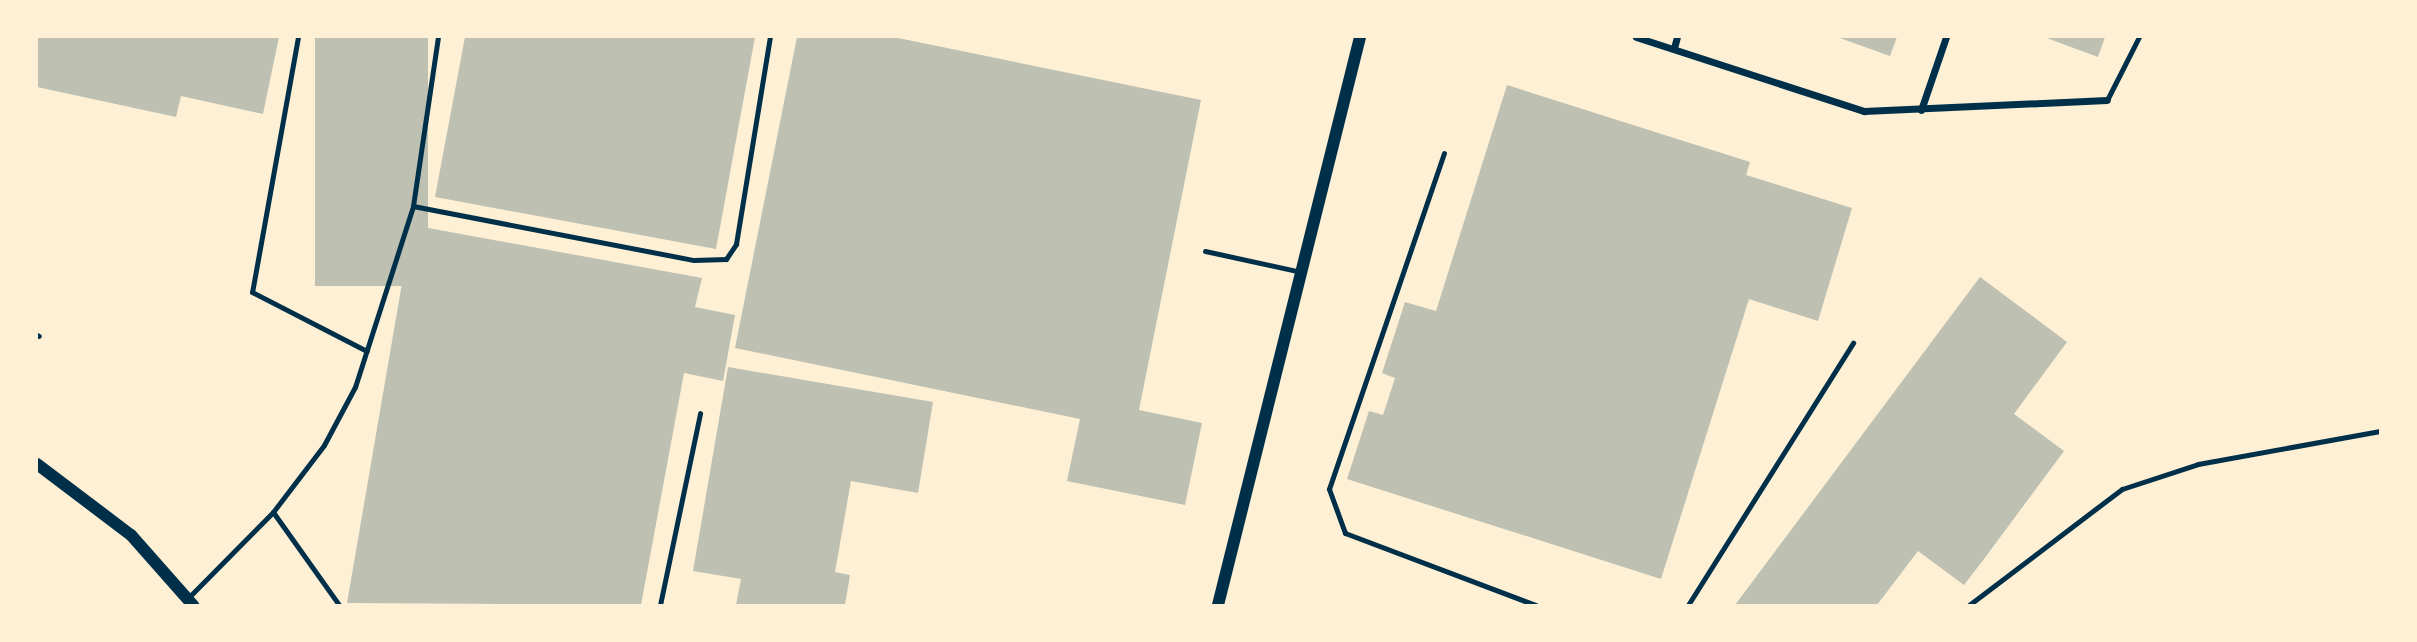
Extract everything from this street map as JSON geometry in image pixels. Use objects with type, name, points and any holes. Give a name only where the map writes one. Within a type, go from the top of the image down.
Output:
[{"type":"street","points":[[1218,605],[1360,37]]},
{"type":"street","points":[[1636,37],[1864,111],[2107,100]]},
{"type":"street","points":[[1674,48],[1677,37]]},
{"type":"street","points":[[1921,110],[1946,37]]},
{"type":"street","points":[[37,464],[131,535],[191,602]]},
{"type":"lane","points":[[298,37],[252,292],[367,351]]},
{"type":"lane","points":[[191,602],[273,512],[324,445],[367,351],[413,206],[438,37]]},
{"type":"lane","points":[[413,206],[694,260],[726,259],[736,244],[769,37]]},
{"type":"lane","points":[[2107,100],[2139,37]]},
{"type":"lane","points":[[1444,153],[1329,489],[1345,533],[1536,605]]},
{"type":"lane","points":[[1205,251],[1301,272]]},
{"type":"lane","points":[[1688,605],[1853,343]]},
{"type":"lane","points":[[660,605],[700,413]]},
{"type":"lane","points":[[1969,605],[2122,489],[2198,464],[2380,431]]},
{"type":"lane","points":[[273,512],[338,605]]},
{"type":"building","points":[[37,37],[279,37],[263,114],[181,96],[176,117],[37,87]]},
{"type":"building","points":[[315,37],[428,37],[428,286],[315,286]]},
{"type":"building","points":[[465,37],[755,37],[716,249],[435,197]]},
{"type":"building","points":[[797,37],[893,37],[1201,100],[1139,410],[1202,423],[1185,505],[1067,481],[1080,419],[735,348]]},
{"type":"building","points":[[1837,37],[1897,37],[1890,56]]},
{"type":"building","points":[[2044,37],[2105,37],[2098,57]]},
{"type":"building","points":[[1507,85],[1750,162],[1746,175],[1852,208],[1818,321],[1749,299],[1661,579],[1347,479],[1369,411],[1383,415],[1395,378],[1382,373],[1405,302],[1436,311]]},
{"type":"building","points":[[412,225],[702,278],[695,307],[735,315],[723,381],[684,373],[641,605],[347,603]]},
{"type":"building","points":[[1980,277],[2067,342],[2014,414],[2064,451],[1984,559],[1964,585],[1918,551],[1877,605],[1735,605]]},
{"type":"building","points":[[728,367],[933,402],[918,493],[851,481],[835,572],[850,575],[845,605],[736,605],[741,579],[693,571]]}]
